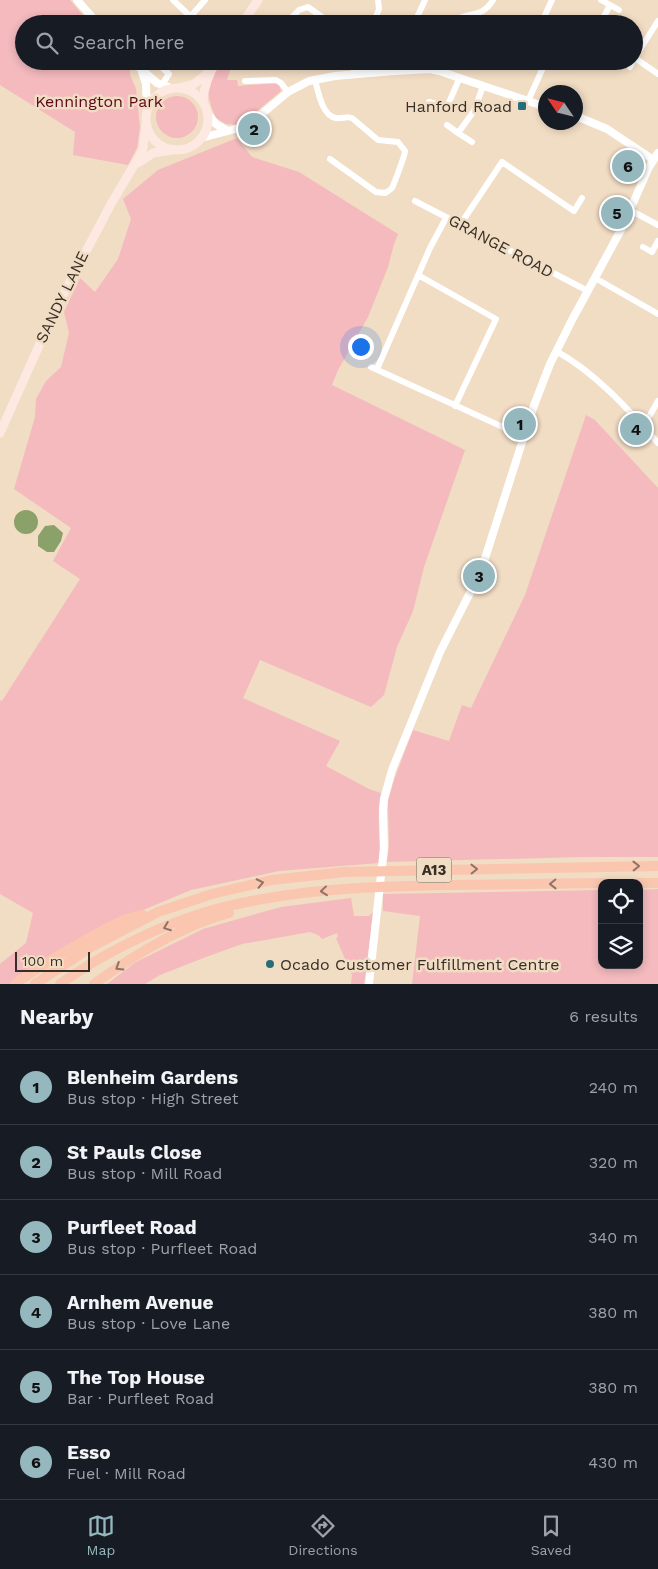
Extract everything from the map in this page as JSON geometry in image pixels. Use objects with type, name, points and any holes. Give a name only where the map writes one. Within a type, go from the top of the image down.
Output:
[{"type":"highway","name":"A13","points":[[35,984],[90,947],[158,912],[212,894],[257,883],[300,876],[344,872],[658,866]]},
{"type":"highway","name":"A13","points":[[60,984],[101,958],[151,933],[205,912],[264,899],[318,891],[373,886],[598,883]]},
{"type":"highway","points":[[643,883],[658,883]]},
{"type":"highway","points":[[94,984],[169,938],[221,916],[253,907],[264,899]]},
{"type":"highway","points":[[15,984],[52,958],[103,930],[136,916],[158,912]]},
{"type":"main road","points":[[248,15],[258,0]]},
{"type":"main road","points":[[210,70],[204,86],[203,102],[207,113],[207,123],[201,138],[187,148],[172,150],[156,141],[151,136],[146,124],[147,110],[158,94],[194,84],[210,70]]},
{"type":"main road","points":[[175,88],[192,92],[203,102]]},
{"type":"main road","name":"SANDY LANE","points":[[0,433],[54,312],[143,148],[146,124]]},
{"type":"main road","name":"SANDY LANE","points":[[134,166],[153,153],[172,150]]},
{"type":"street","points":[[77,0],[90,15]]},
{"type":"street","points":[[173,0],[190,15]]},
{"type":"street","points":[[192,15],[205,0]]},
{"type":"street","points":[[377,15],[380,9],[378,0]]},
{"type":"street","points":[[418,15],[425,0]]},
{"type":"street","points":[[470,15],[484,12],[493,0]]},
{"type":"street","points":[[545,15],[552,0]]},
{"type":"street","points":[[601,0],[619,10]]},
{"type":"street","points":[[605,15],[610,5]]},
{"type":"street","points":[[294,15],[299,10],[308,7],[319,15]]},
{"type":"street","points":[[643,45],[658,21]]},
{"type":"street","points":[[643,66],[658,74]]},
{"type":"street","points":[[165,70],[169,74],[165,80]]},
{"type":"street","points":[[354,70],[354,74]]},
{"type":"street","points":[[201,138],[247,126],[288,92],[303,83],[354,74],[394,70]]},
{"type":"street","points":[[434,70],[538,104]]},
{"type":"street","points":[[528,101],[542,70]]},
{"type":"street","points":[[142,72],[157,83],[175,88]]},
{"type":"street","points":[[142,72],[146,84],[147,110]]},
{"type":"street","points":[[429,102],[447,107],[460,77]]},
{"type":"street","points":[[245,82],[276,80],[288,92]]},
{"type":"street","points":[[315,80],[324,107],[330,115],[336,118],[352,118],[378,140],[398,142],[405,151],[404,159],[391,188],[385,193],[376,192],[330,159]]},
{"type":"street","points":[[458,132],[474,110],[482,86]]},
{"type":"street","points":[[207,113],[216,124],[226,130]]},
{"type":"street","points":[[370,984],[384,848],[382,810],[392,770],[440,652],[481,571],[533,408],[556,351],[630,210],[655,156],[607,129],[583,119]]},
{"type":"street","points":[[447,125],[472,142]]},
{"type":"street","points":[[460,225],[502,162],[574,211],[582,198]]},
{"type":"street","name":"GRANGE ROAD","points":[[415,200],[588,291]]},
{"type":"street","points":[[630,210],[658,225]]},
{"type":"street","points":[[446,218],[374,368],[525,438]]},
{"type":"street","points":[[643,247],[652,252],[658,241]]},
{"type":"street","points":[[418,275],[496,319],[455,406]]},
{"type":"street","points":[[595,278],[658,314]]},
{"type":"street","points":[[556,351],[588,372],[658,443]]},
{"type":"street","points":[[642,425],[658,401]]},
{"type":"green space","name":"Kennington Park","points":[[0,0],[70,0],[82,15],[15,15],[15,70],[130,70],[130,75],[136,89],[140,127],[137,148],[128,165],[73,155],[75,132],[0,85]]},
{"type":"green space","points":[[216,70],[230,70],[227,80],[237,80],[238,86],[276,83],[281,91],[240,125],[226,124],[216,118],[207,89]]},
{"type":"green space","points":[[177,96],[192,102],[198,117],[192,132],[177,138],[162,132],[156,117],[162,102]]},
{"type":"green space","points":[[237,138],[252,157],[299,172],[398,234],[388,267],[368,317],[338,370],[332,385],[465,450],[424,567],[413,611],[397,647],[384,695],[371,707],[260,660],[243,698],[340,741],[326,766],[369,789],[381,793],[379,810],[379,863],[279,871],[191,890],[105,926],[11,984],[0,984],[0,964],[26,943],[33,913],[0,894],[0,700],[2,701],[80,579],[53,561],[71,528],[14,489],[35,417],[36,399],[46,381],[61,367],[69,333],[64,312],[80,278],[95,292],[118,259],[131,219],[123,199],[158,170]]},
{"type":"green space","points":[[586,415],[595,420],[658,488],[658,857],[387,862],[389,845],[388,801],[413,730],[449,741],[462,705],[471,708],[525,595]]},
{"type":"green space","points":[[658,889],[658,984],[412,984],[420,916],[383,911],[383,894],[598,890],[598,969],[643,969],[643,890]]},
{"type":"green space","points":[[351,898],[354,916],[369,916],[374,911],[364,984],[351,984],[352,975],[336,938],[338,937],[337,933],[322,939],[310,932],[242,944],[160,975],[145,984],[107,984],[136,962],[203,929],[281,907]]},
{"type":"shaded area","points":[[26,510],[35,513],[38,522],[35,531],[26,534],[17,531],[14,522],[17,513]]},
{"type":"shaded area","points":[[54,525],[63,533],[61,541],[54,552],[47,552],[38,546],[38,536],[45,526]]},
{"type":"place","name":"Hanford Road","points":[[522,106]]},
{"type":"place","name":"St Pauls Close","points":[[254,129]]},
{"type":"place","name":"Esso","points":[[628,166]]},
{"type":"place","name":"The Top House","points":[[617,213]]},
{"type":"place","name":"Blenheim Gardens","points":[[520,424]]},
{"type":"place","name":"Arnhem Avenue","points":[[636,429]]},
{"type":"place","name":"Purfleet Road","points":[[479,576]]},
{"type":"place","name":"Ocado Customer Fulfillment Centre","points":[[270,964]]}]
